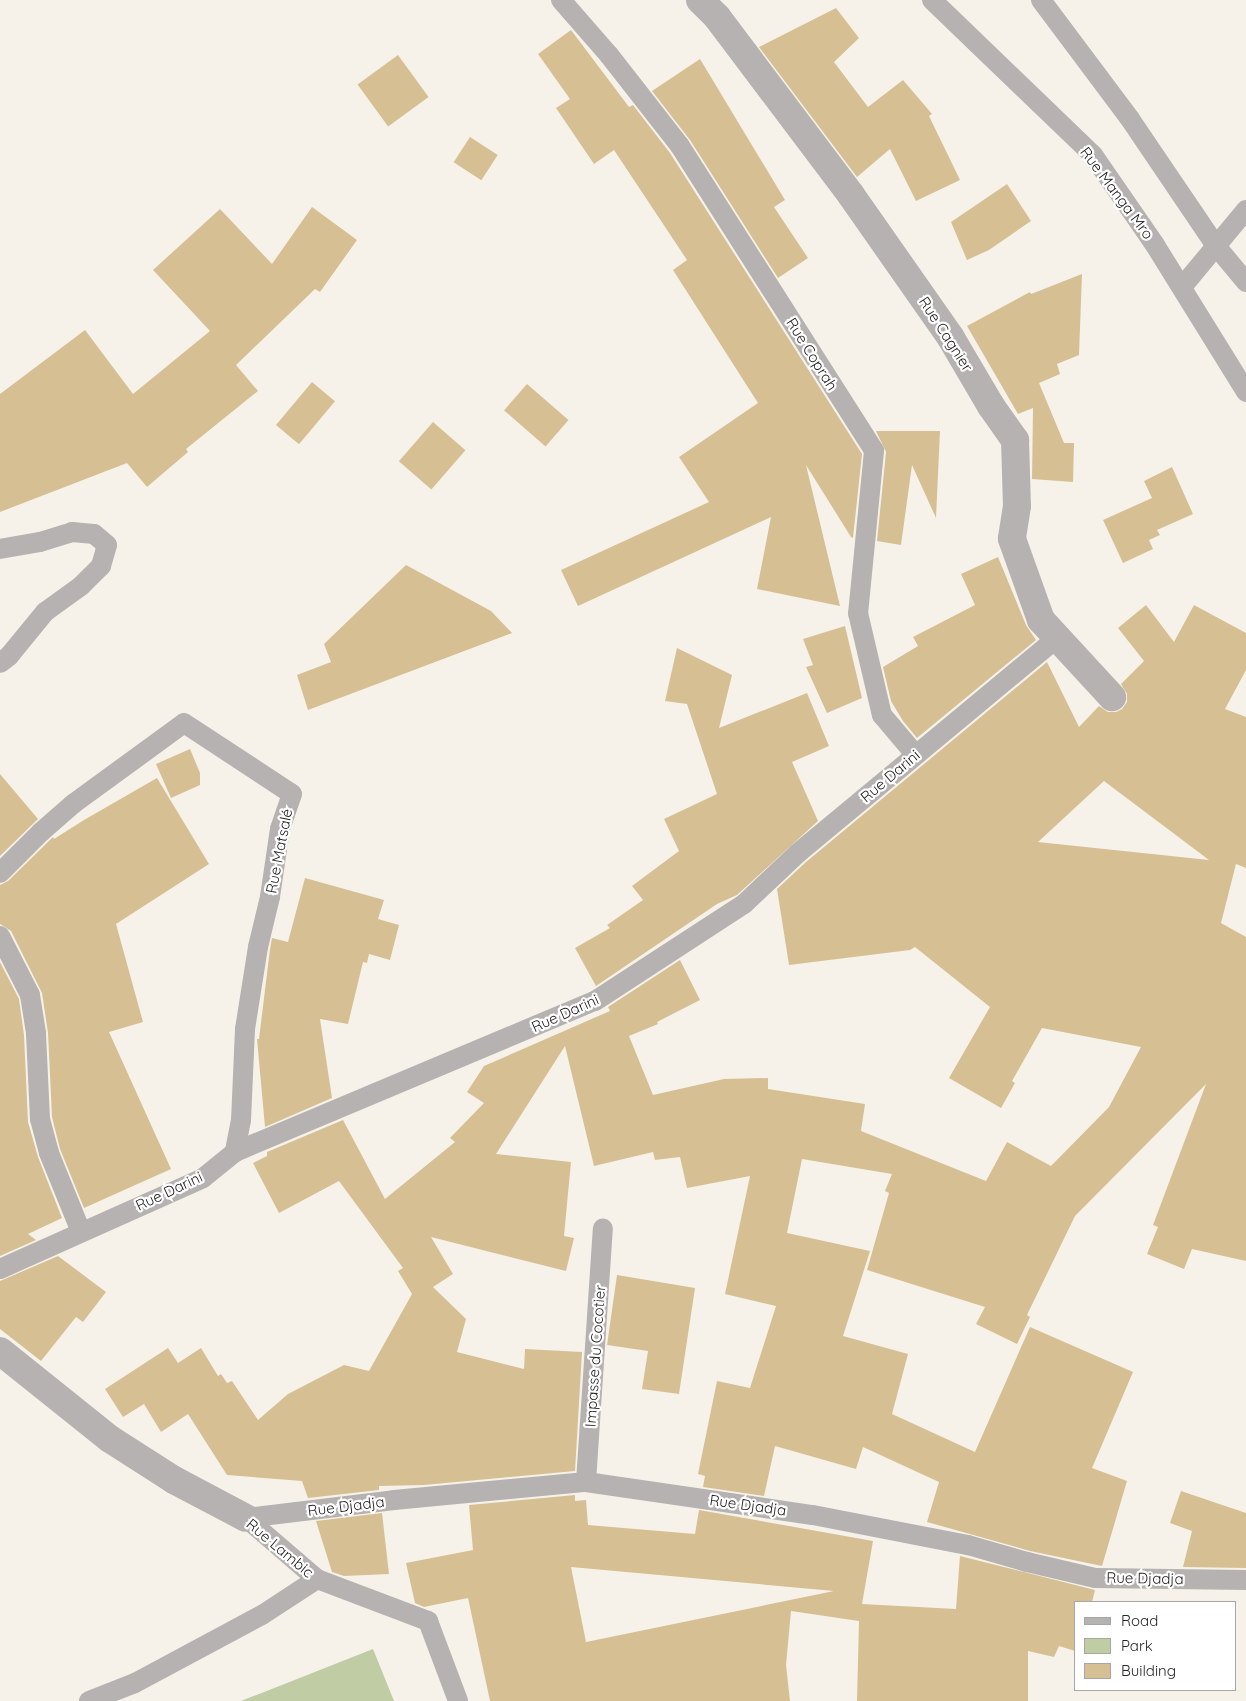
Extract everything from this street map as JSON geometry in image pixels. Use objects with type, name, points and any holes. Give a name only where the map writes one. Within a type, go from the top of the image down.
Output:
[{"type":"street","name":"Rue Cagnier","points":[[700,0],[717,16],[851,195],[951,338],[991,406],[1015,440],[1016,506],[1012,539],[1041,620],[1112,697]]},
{"type":"street","name":"Rue Lambic","points":[[3,1360],[110,1439],[174,1480],[246,1518]]},
{"type":"lane","name":"Rue Coprah","points":[[561,0],[609,56],[680,146],[874,451],[858,613],[882,716],[915,754]]},
{"type":"lane","name":"Rue Manga Mro","points":[[932,0],[1093,155],[1182,287],[1246,392]]},
{"type":"lane","points":[[1041,0],[1130,119],[1216,246],[1246,282]]},
{"type":"lane","points":[[1182,287],[1246,210]]},
{"type":"lane","points":[[0,549],[40,542],[72,532],[94,534],[107,545],[101,566],[81,586],[45,612],[9,656],[0,663]]},
{"type":"lane","name":"Rue Darini","points":[[0,1269],[203,1178],[235,1152],[595,1001],[744,904],[798,853],[1057,638]]},
{"type":"lane","name":"Rue Matsalé","points":[[0,873],[40,832],[74,804],[184,722],[292,794],[280,829],[270,897],[258,947],[246,1020],[241,1120],[235,1152]]},
{"type":"lane","points":[[0,936],[30,996],[37,1044],[40,1119],[48,1153],[81,1232]]},
{"type":"lane","name":"Impasse du Cocotier","points":[[586,1482],[603,1229]]},
{"type":"lane","name":"Rue Djadja","points":[[246,1518],[394,1500],[586,1482],[812,1515],[968,1545],[1027,1562],[1095,1578],[1246,1580]]},
{"type":"lane","name":"Rue Lambic","points":[[246,1518],[317,1579],[428,1621],[458,1701]]},
{"type":"lane","points":[[89,1701],[135,1683],[220,1638],[262,1615],[317,1579]]},
{"type":"green space","points":[[373,1649],[394,1701],[241,1701]]},
{"type":"building","points":[[836,8],[859,38],[834,62],[868,107],[903,80],[932,114],[929,116],[960,180],[916,201],[890,149],[857,177],[759,47]]},
{"type":"building","points":[[571,30],[629,107],[633,105],[670,153],[862,454],[853,538],[806,465],[840,606],[757,589],[771,517],[578,606],[561,570],[709,502],[679,457],[758,403],[673,270],[687,260],[614,150],[594,164],[556,108],[570,99],[538,54]]},
{"type":"building","points":[[398,55],[429,97],[388,126],[358,84]]},
{"type":"building","points":[[700,59],[785,200],[774,207],[808,258],[778,278],[690,140],[652,91]]},
{"type":"building","points":[[470,137],[498,155],[481,180],[454,162]]},
{"type":"building","points":[[1007,184],[1031,221],[989,250],[967,260],[951,222]]},
{"type":"building","points":[[312,207],[357,240],[320,292],[315,289],[236,365],[258,391],[186,449],[188,452],[147,487],[127,463],[0,512],[0,394],[85,330],[133,394],[210,331],[153,270],[220,209],[272,264]]},
{"type":"building","points":[[1082,274],[1079,355],[1057,364],[1060,374],[1039,383],[1064,443],[1074,443],[1073,482],[1032,479],[1033,408],[1018,414],[967,326],[1030,292],[1031,294]]},
{"type":"building","points":[[312,382],[335,401],[299,444],[276,425]]},
{"type":"building","points":[[527,384],[569,420],[546,446],[504,410]]},
{"type":"building","points":[[433,422],[465,450],[431,489],[399,461]]},
{"type":"building","points":[[876,431],[940,431],[936,518],[912,465],[901,545],[877,541],[886,452]]},
{"type":"building","points":[[1172,467],[1193,514],[1157,530],[1160,535],[1149,540],[1153,549],[1123,563],[1103,520],[1152,498],[1144,481]]},
{"type":"building","points":[[998,557],[1026,625],[1036,640],[917,738],[903,721],[891,701],[883,667],[918,646],[913,637],[975,605],[961,574]]},
{"type":"building","points":[[406,565],[491,611],[512,633],[308,710],[297,675],[331,662],[324,644]]},
{"type":"building","points":[[1146,605],[1174,642],[1194,605],[1246,633],[1246,670],[1225,709],[1246,717],[1246,868],[1236,864],[1221,923],[1246,937],[1246,1261],[1192,1249],[1184,1269],[1147,1254],[1158,1227],[1153,1225],[1206,1084],[1075,1216],[1027,1315],[1030,1317],[1017,1344],[976,1324],[985,1307],[867,1270],[889,1193],[885,1191],[892,1174],[802,1159],[787,1233],[870,1251],[843,1336],[908,1354],[892,1414],[975,1452],[1030,1327],[1133,1372],[1092,1468],[1127,1481],[1102,1566],[1030,1551],[927,1522],[939,1482],[863,1447],[856,1469],[775,1446],[764,1496],[703,1487],[705,1476],[698,1474],[717,1381],[750,1388],[776,1306],[725,1294],[750,1176],[687,1188],[680,1157],[655,1160],[653,1152],[594,1166],[565,1046],[496,1154],[571,1162],[564,1236],[574,1238],[566,1271],[431,1237],[453,1274],[433,1287],[466,1319],[457,1352],[524,1369],[525,1349],[582,1352],[575,1471],[424,1485],[379,1486],[379,1490],[308,1498],[302,1481],[227,1475],[188,1414],[161,1432],[144,1404],[123,1417],[105,1389],[168,1348],[178,1363],[201,1348],[218,1376],[221,1374],[227,1383],[232,1381],[258,1420],[288,1394],[344,1365],[369,1371],[412,1294],[398,1271],[403,1268],[339,1181],[279,1213],[253,1163],[267,1156],[267,1152],[343,1120],[385,1199],[455,1142],[450,1138],[484,1103],[467,1092],[484,1066],[610,1011],[608,1007],[680,960],[700,1000],[657,1022],[658,1024],[629,1036],[653,1095],[724,1079],[768,1078],[768,1089],[865,1104],[861,1131],[986,1181],[1007,1142],[1051,1166],[1109,1107],[1141,1047],[1042,1028],[1012,1081],[1015,1083],[1001,1108],[949,1078],[990,1007],[915,947],[910,950],[789,965],[777,889],[806,862],[1047,662],[1079,727],[1099,706],[1108,712],[1116,712],[1122,709],[1127,702],[1127,694],[1121,684],[1144,661],[1118,628]],"holes":[[[1104,781],[1209,860],[1038,842]]]},
{"type":"building","points":[[845,626],[862,698],[827,713],[806,667],[813,665],[803,639]]},
{"type":"building","points":[[677,648],[732,675],[719,728],[807,693],[829,746],[792,762],[818,821],[737,895],[717,904],[596,986],[575,948],[610,928],[607,925],[643,900],[632,886],[679,851],[664,819],[717,794],[687,704],[665,701]]},
{"type":"building","points":[[190,749],[200,773],[200,785],[171,798],[156,764]]},
{"type":"building","points":[[0,774],[38,819],[0,856]]},
{"type":"building","points":[[157,778],[209,864],[116,924],[143,1022],[109,1032],[171,1169],[84,1208],[60,1149],[52,1117],[48,1033],[42,993],[11,931],[0,924],[0,885],[8,881],[53,837],[54,839]]},
{"type":"building","points":[[305,878],[384,900],[378,919],[399,925],[390,960],[369,954],[367,963],[363,962],[348,1024],[320,1019],[332,1098],[265,1127],[257,1039],[259,1039],[270,949],[272,938],[288,942]]},
{"type":"building","points":[[0,962],[19,999],[24,1035],[28,1122],[38,1157],[62,1218],[28,1234],[36,1240],[0,1256]]},
{"type":"building","points":[[58,1256],[106,1292],[83,1322],[76,1317],[41,1361],[0,1329],[0,1281]]},
{"type":"building","points":[[617,1275],[695,1288],[679,1394],[642,1389],[648,1351],[607,1345]]},
{"type":"building","points":[[1181,1491],[1246,1513],[1246,1568],[1183,1567],[1192,1531],[1170,1523]]},
{"type":"building","points":[[575,1495],[575,1501],[586,1500],[588,1525],[695,1534],[699,1510],[873,1541],[862,1604],[956,1609],[960,1556],[1095,1590],[1092,1601],[1074,1601],[1074,1651],[1059,1646],[1054,1657],[1028,1651],[1028,1701],[857,1701],[859,1621],[791,1611],[786,1665],[790,1701],[490,1701],[468,1598],[424,1607],[415,1603],[406,1563],[473,1550],[469,1505]],"holes":[[[571,1567],[834,1591],[586,1642]]]},
{"type":"building","points":[[382,1513],[389,1574],[344,1576],[332,1572],[316,1521]]}]
